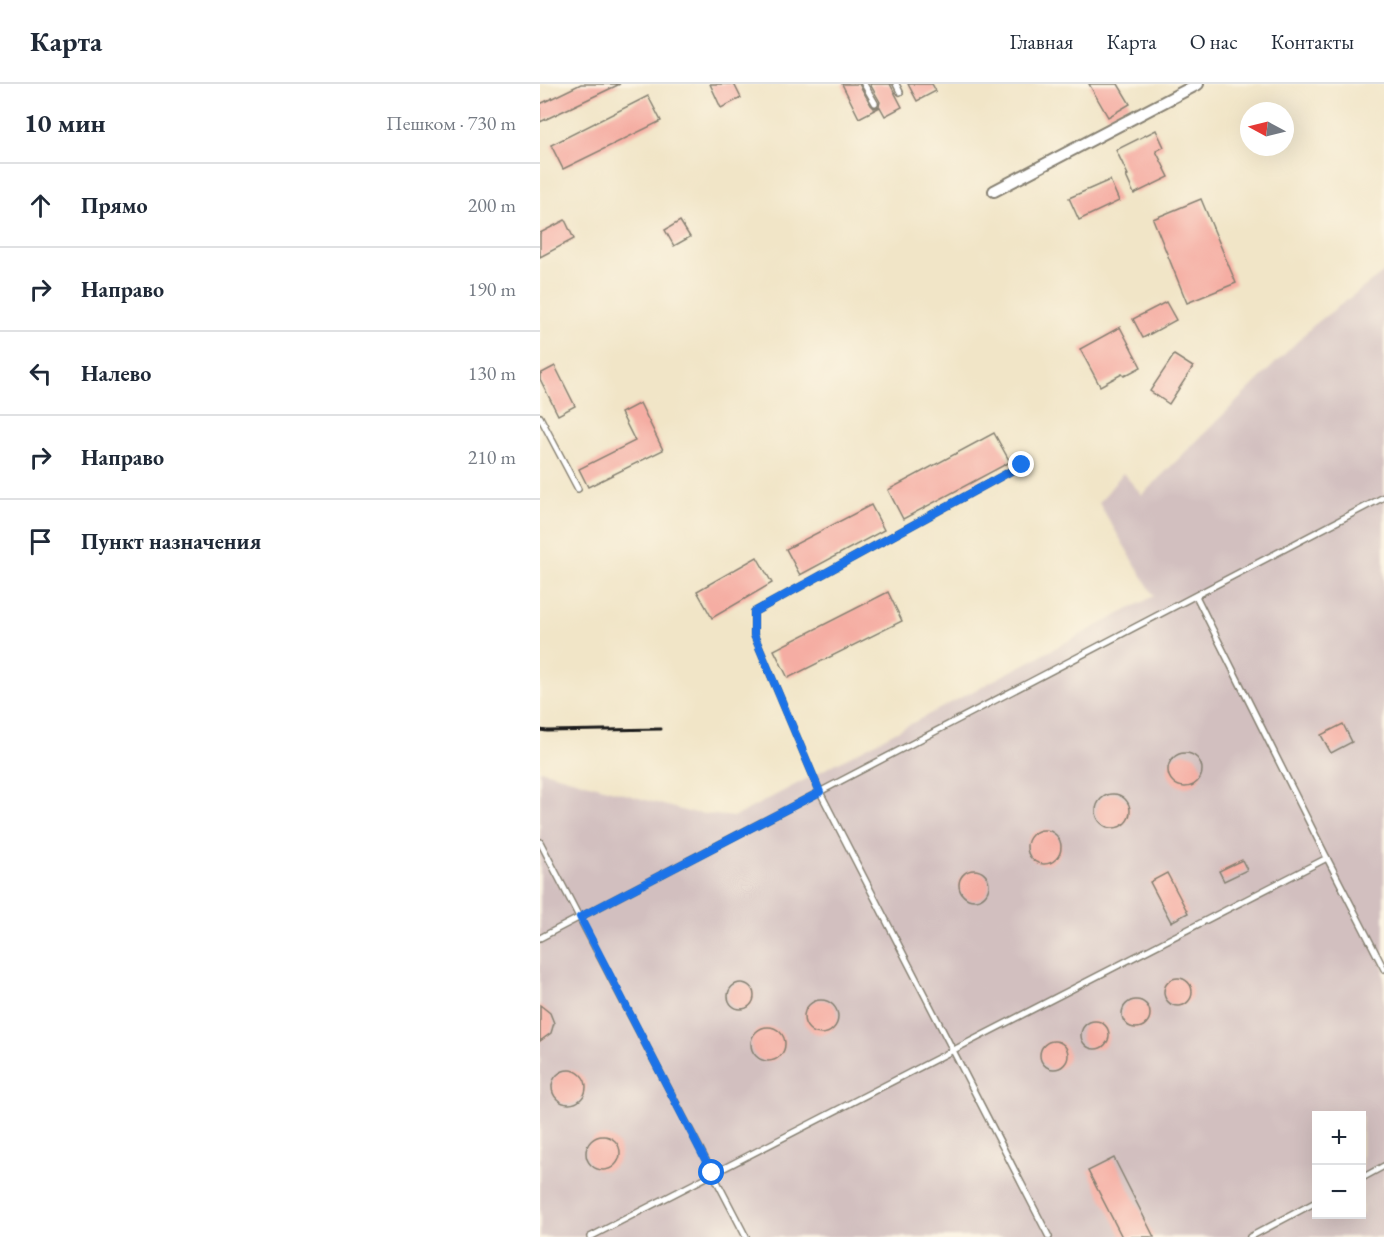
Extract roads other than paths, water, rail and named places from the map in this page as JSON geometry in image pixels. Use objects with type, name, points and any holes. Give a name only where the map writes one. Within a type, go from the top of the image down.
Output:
[{"type":"street","points":[[994,191],[1198,84]]},
{"type":"lane","points":[[864,84],[875,104]]},
{"type":"lane","points":[[896,84],[900,92]]},
{"type":"lane","points":[[540,417],[578,489]]},
{"type":"lane","points":[[1022,465],[754,612],[754,635],[820,792],[1049,1237]]},
{"type":"lane","points":[[540,938],[1384,497]]},
{"type":"lane","points":[[1196,596],[1384,969]]},
{"type":"lane","points":[[540,842],[746,1237]]},
{"type":"lane","points":[[590,1237],[1327,858]]},
{"type":"lane","points":[[1366,1176],[1384,1166]]},
{"type":"lane","points":[[1250,1237],[1312,1205]]},
{"type":"railway","points":[[540,730],[661,729]]}]
